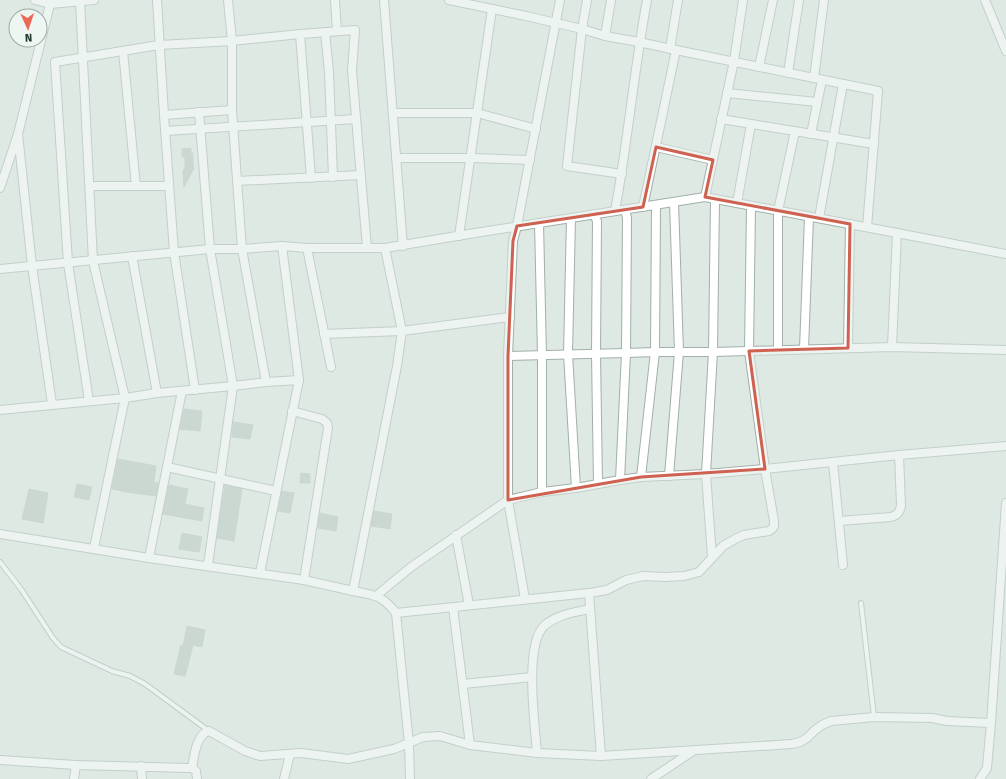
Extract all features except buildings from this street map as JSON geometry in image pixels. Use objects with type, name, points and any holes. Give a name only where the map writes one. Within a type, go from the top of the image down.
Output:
[{"type":"street","points":[[35,0],[50,2],[80,2],[94,0]]},
{"type":"street","points":[[157,0],[174,252],[195,390]]},
{"type":"street","points":[[228,0],[232,41],[232,110],[242,248],[266,382]]},
{"type":"street","points":[[335,0],[337,31]]},
{"type":"street","points":[[384,0],[403,246]]},
{"type":"street","points":[[449,0],[556,23],[605,36],[878,91],[867,227]]},
{"type":"street","points":[[525,599],[508,500],[508,356],[513,241],[560,0]]},
{"type":"street","points":[[587,0],[582,29],[567,166],[622,174]]},
{"type":"street","points":[[605,36],[611,0]]},
{"type":"street","points":[[615,211],[622,174],[647,0]]},
{"type":"street","points":[[643,207],[656,147],[673,50],[678,0]]},
{"type":"street","points":[[705,197],[734,61],[743,0]]},
{"type":"street","points":[[759,67],[773,0]]},
{"type":"street","points":[[788,73],[799,0]]},
{"type":"street","points":[[811,134],[817,102],[824,0]]},
{"type":"street","points":[[985,0],[1006,52]]},
{"type":"street","points":[[0,188],[18,134],[50,2]]},
{"type":"street","points":[[80,2],[93,261],[125,398],[94,548]]},
{"type":"street","points":[[459,236],[492,9]]},
{"type":"street","points":[[89,401],[68,263],[55,62],[160,45],[232,41],[355,30],[352,70],[367,248]]},
{"type":"street","points":[[325,32],[329,72],[333,177]]},
{"type":"street","points":[[300,34],[311,178]]},
{"type":"street","points":[[123,51],[136,186]]},
{"type":"street","points":[[819,218],[843,84]]},
{"type":"street","points":[[727,93],[817,102]]},
{"type":"street","points":[[164,115],[232,110]]},
{"type":"street","points":[[199,112],[210,249],[233,386],[208,565]]},
{"type":"street","points":[[393,112],[477,113],[536,129]]},
{"type":"street","points":[[721,119],[874,144]]},
{"type":"street","points":[[165,131],[356,120]]},
{"type":"street","points":[[737,203],[751,124]]},
{"type":"street","points":[[778,350],[778,211],[795,131]]},
{"type":"street","points":[[18,134],[32,266],[52,404]]},
{"type":"street","points":[[656,147],[713,160]]},
{"type":"street","points":[[396,158],[530,160]]},
{"type":"street","points":[[237,182],[361,175]]},
{"type":"street","points":[[90,186],[169,186]]},
{"type":"street","points":[[0,269],[210,249],[282,246],[307,248],[385,248],[705,197],[1006,254]]},
{"type":"street","points":[[712,557],[706,474],[713,352],[715,199]]},
{"type":"street","points":[[669,476],[679,352],[674,202]]},
{"type":"street","points":[[641,477],[655,352],[656,205]]},
{"type":"street","points":[[396,613],[589,593],[607,590],[626,580],[643,576],[684,576],[699,572],[723,546],[737,538],[750,533],[766,532],[772,529],[774,526],[774,521],[765,469],[749,351],[750,206]]},
{"type":"street","points":[[620,480],[626,353],[627,218],[625,210]]},
{"type":"street","points":[[594,214],[597,221],[596,354],[598,484]]},
{"type":"street","points":[[804,349],[809,216]]},
{"type":"street","points":[[570,218],[568,354],[576,488]]},
{"type":"street","points":[[539,223],[542,355],[542,492]]},
{"type":"street","points":[[848,348],[850,224]]},
{"type":"street","points":[[892,347],[897,233]]},
{"type":"street","points":[[260,573],[298,380],[282,246]]},
{"type":"street","points":[[307,248],[331,367]]},
{"type":"street","points":[[353,591],[397,366],[402,331],[385,248]]},
{"type":"street","points":[[132,256],[157,393]]},
{"type":"street","points":[[324,334],[402,331],[510,317]]},
{"type":"street","points":[[508,356],[892,347],[1006,350]]},
{"type":"street","points":[[0,410],[266,382],[298,380]]},
{"type":"street","points":[[149,558],[182,391]]},
{"type":"street","points":[[292,411],[322,419],[327,423],[328,428],[304,580]]},
{"type":"street","points":[[376,596],[411,567],[508,500],[542,492],[641,477],[765,469],[899,455],[1006,446]]},
{"type":"street","points":[[839,521],[897,516],[901,511],[899,455]]},
{"type":"street","points":[[833,462],[843,566]]},
{"type":"street","points":[[167,467],[276,491]]},
{"type":"street","points":[[980,779],[987,768],[1006,503]]},
{"type":"street","points":[[0,534],[149,558],[208,565],[304,580],[376,596],[390,605],[396,613],[409,744],[410,779]]},
{"type":"street","points":[[456,535],[469,605]]},
{"type":"street","points":[[589,593],[601,756]]},
{"type":"street","points":[[453,607],[470,745]]},
{"type":"street","points":[[537,753],[532,677],[536,639],[543,627],[549,622],[560,616],[590,609]]},
{"type":"street","points":[[463,684],[532,677]]},
{"type":"street","points":[[192,768],[198,743],[202,734],[206,731],[209,731],[245,751],[260,756],[310,754],[348,759],[394,749],[423,737],[440,736],[470,745],[537,753],[601,756],[792,744],[807,738],[822,725],[831,721],[874,717],[932,718],[947,722],[991,723]]},
{"type":"street","points":[[651,779],[694,751]]},
{"type":"street","points":[[284,779],[290,754]]},
{"type":"street","points":[[0,760],[76,765],[192,768],[196,772],[197,779]]},
{"type":"street","points":[[74,779],[76,765]]},
{"type":"street","points":[[141,766],[142,779]]},
{"type":"lane","points":[[0,562],[22,589],[53,638],[61,647],[112,671],[130,676],[145,684],[209,731]]},
{"type":"lane","points":[[861,603],[874,717]]},
{"type":"highlighted area","points":[[656,147],[713,160],[705,197],[850,224],[848,348],[749,351],[765,469],[641,477],[508,500],[508,356],[513,241],[517,226],[643,207]]}]
